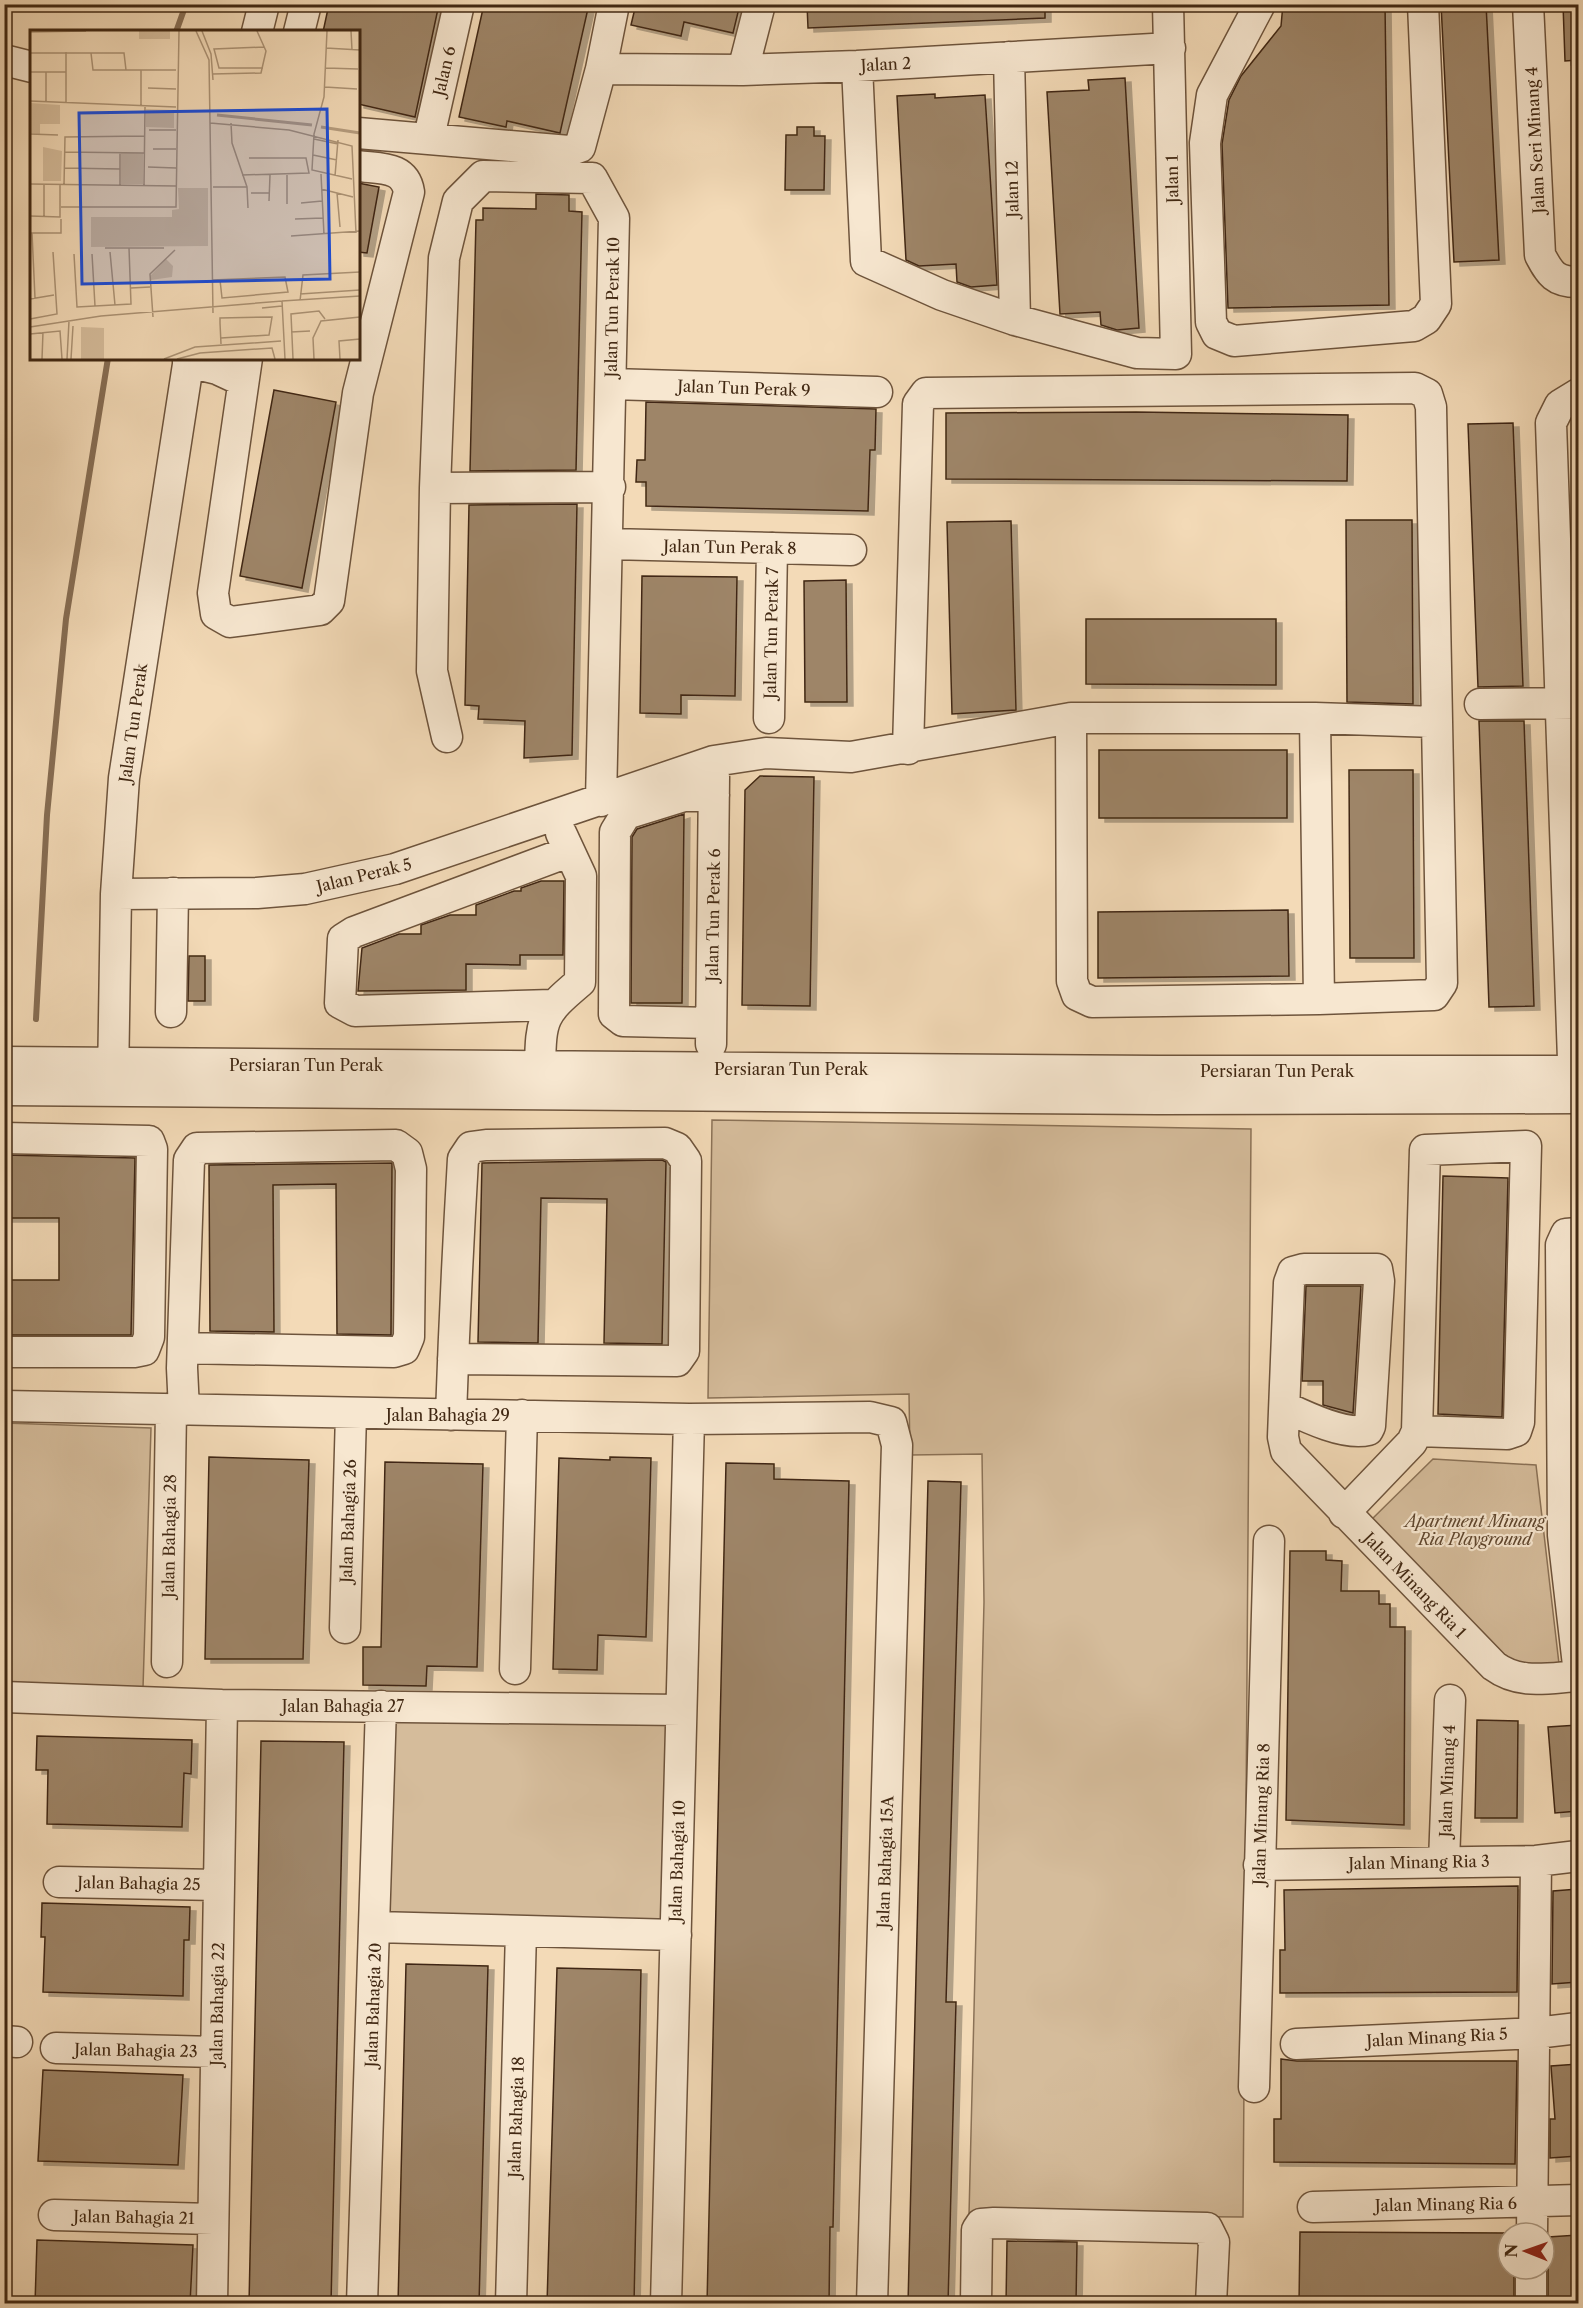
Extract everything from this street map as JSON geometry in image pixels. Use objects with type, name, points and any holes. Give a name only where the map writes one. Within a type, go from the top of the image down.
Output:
[{"type":"street","points":[[258,30],[264,4]]},
{"type":"street","points":[[300,30],[306,4]]},
{"type":"street","name":"Jalan 6","points":[[429,137],[459,4]]},
{"type":"street","points":[[360,133],[429,137],[569,152],[580,147],[601,69],[614,4]]},
{"type":"street","points":[[743,70],[760,4]]},
{"type":"street","name":"Jalan 1","points":[[1015,320],[1137,353],[1176,354],[1168,4]]},
{"type":"street","points":[[1260,4],[1212,95],[1205,143],[1210,322],[1217,334],[1234,341],[1414,326],[1426,319],[1436,304],[1423,4]]},
{"type":"street","name":"Jalan Seri Minang 4","points":[[1528,4],[1540,255],[1549,273],[1566,282],[1578,282]]},
{"type":"street","name":"Jalan 2","points":[[601,69],[743,70],[857,66],[1170,48]]},
{"type":"street","name":"Jalan 12","points":[[1009,57],[1015,320]]},
{"type":"street","points":[[4,60],[30,66]]},
{"type":"street","points":[[857,66],[866,261],[942,295],[1015,320]]},
{"type":"street","points":[[197,360],[217,369],[246,366],[213,593],[216,614],[230,622],[320,610],[329,601],[358,393],[409,192],[407,180],[398,171],[360,166]]},
{"type":"street","name":"Jalan Tun Perak 10","points":[[447,737],[432,671],[435,488],[444,258],[458,201],[483,176],[592,178],[614,218],[609,544],[601,801]]},
{"type":"street","name":"Jalan Tun Perak","points":[[113,1077],[116,894],[124,778],[197,360]]},
{"type":"street","name":"Jalan Tun Perak 9","points":[[611,384],[877,392]]},
{"type":"street","points":[[908,749],[918,404],[926,393],[939,391],[1415,388],[1427,394],[1431,407],[1442,983],[1434,995],[1092,1002],[1077,995],[1072,970],[1071,718]]},
{"type":"street","points":[[1576,1085],[1570,703],[1551,423],[1560,405],[1578,394]]},
{"type":"street","points":[[435,488],[610,487]]},
{"type":"street","name":"Jalan Tun Perak 8","points":[[609,544],[851,550]]},
{"type":"street","name":"Jalan Tun Perak 7","points":[[769,718],[772,548]]},
{"type":"street","points":[[1479,704],[1570,703]]},
{"type":"street","name":"Jalan Perak 5","points":[[116,894],[257,893],[305,889],[395,869],[714,761],[766,753],[851,757],[908,749],[1071,718],[1315,718],[1436,722]]},
{"type":"street","points":[[1315,718],[1319,999]]},
{"type":"street","name":"Jalan Tun Perak 6","points":[[711,1068],[714,761]]},
{"type":"street","points":[[711,1023],[623,1022],[614,1014],[615,831],[626,814],[684,796],[714,795]]},
{"type":"street","points":[[540,1067],[541,1026],[552,1005],[580,982],[581,876],[568,852],[556,816]]},
{"type":"street","points":[[552,1005],[355,1011],[340,1003],[343,939],[354,932],[568,852]]},
{"type":"street","points":[[171,1012],[173,893]]},
{"type":"street","name":"Persiaran Tun Perak","points":[[4,1062],[113,1077],[1158,1099],[1576,1085]]},
{"type":"street","name":"Persiaran Tun Perak","points":[[4,1090],[113,1077],[540,1067],[711,1068],[1576,1085]]},
{"type":"street","points":[[4,1138],[149,1141],[152,1149],[149,1337],[144,1350],[134,1352],[4,1352]]},
{"type":"street","points":[[451,1415],[453,1359],[463,1159],[471,1147],[665,1143],[677,1148],[686,1161],[684,1351],[677,1361],[453,1359]]},
{"type":"street","name":"Jalan Bahagia 28","points":[[167,1662],[177,1410],[183,1348],[189,1160],[197,1148],[396,1145],[407,1153],[411,1169],[409,1337],[404,1349],[394,1352],[183,1348]]},
{"type":"street","points":[[1344,1513],[1412,1442],[1417,1431],[1425,1150],[1526,1146],[1519,1422],[1516,1431],[1507,1434],[1417,1431]]},
{"type":"street","points":[[1578,1233],[1566,1234],[1561,1245],[1563,1535],[1576,1629],[1578,1665]]},
{"type":"street","points":[[1304,1269],[1377,1269],[1379,1281],[1368,1430],[1355,1432],[1313,1420],[1285,1407],[1289,1283],[1293,1272],[1304,1269]]},
{"type":"street","name":"Jalan Bahagia 29","points":[[4,1406],[689,1419],[870,1417],[891,1422]]},
{"type":"street","name":"Jalan Minang Ria 1","points":[[1285,1407],[1283,1437],[1291,1460],[1494,1665],[1507,1675],[1521,1680],[1578,1676]]},
{"type":"street","name":"Jalan Bahagia 26","points":[[345,1628],[351,1414]]},
{"type":"street","points":[[515,1669],[522,1415]]},
{"type":"street","name":"Jalan Bahagia 10","points":[[666,2304],[689,1419]]},
{"type":"street","name":"Jalan Bahagia 15A","points":[[872,2304],[897,1446],[891,1422]]},
{"type":"street","name":"Jalan Minang Ria 8","points":[[1254,2087],[1269,1541]]},
{"type":"street","name":"Jalan Bahagia 27","points":[[4,1697],[222,1705],[681,1710]]},
{"type":"street","name":"Jalan Minang 4","points":[[1444,1862],[1450,1700]]},
{"type":"street","name":"Jalan Bahagia 22","points":[[212,2304],[222,1705]]},
{"type":"street","name":"Jalan Bahagia 20","points":[[362,2304],[381,1706]]},
{"type":"street","name":"Jalan Minang Ria 3","points":[[1259,1865],[1536,1860],[1578,1856]]},
{"type":"street","points":[[1532,2221],[1536,2033],[1536,1860]]},
{"type":"street","name":"Jalan Bahagia 25","points":[[59,1882],[218,1885]]},
{"type":"street","points":[[375,1928],[676,1935]]},
{"type":"street","name":"Jalan Bahagia 18","points":[[511,2304],[521,1931]]},
{"type":"street","name":"Jalan Minang Ria 5","points":[[1296,2044],[1536,2033],[1578,2028]]},
{"type":"street","name":"Jalan Bahagia 23","points":[[56,2048],[216,2052]]},
{"type":"street","name":"Jalan Minang Ria 6","points":[[1313,2207],[1578,2200]]},
{"type":"street","name":"Jalan Bahagia 21","points":[[54,2215],[213,2219]]},
{"type":"street","points":[[976,2304],[976,2230],[981,2224],[994,2223],[1207,2228],[1214,2242],[1211,2304]]},
{"type":"street","points":[[1531,2304],[1532,2281]]},
{"type":"green space","points":[[712,1120],[1251,1129],[1243,2217],[969,2215],[984,1602],[982,1454],[910,1455],[909,1394],[708,1398]]},
{"type":"green space","points":[[5,1423],[151,1428],[143,1688],[5,1684]]},
{"type":"green space","name":"Apartment Minang Ria Playground","points":[[1433,1459],[1536,1465],[1559,1664],[1512,1664],[1369,1522]]},
{"type":"green space","points":[[384,1718],[668,1722],[663,1925],[377,1919]]},
{"type":"building","points":[[329,4],[439,4],[415,117],[360,104],[360,30],[323,30]]},
{"type":"building","points":[[484,4],[589,4],[560,133],[507,121],[506,127],[459,117]]},
{"type":"building","points":[[636,4],[740,4],[733,33],[684,22],[681,36],[631,25]]},
{"type":"building","points":[[807,4],[1045,4],[1045,18],[808,28]]},
{"type":"building","points":[[1283,4],[1385,4],[1389,305],[1228,308],[1222,144],[1229,100],[1241,76],[1281,26]]},
{"type":"building","points":[[1441,4],[1486,4],[1499,260],[1454,262]]},
{"type":"building","points":[[1563,4],[1578,4],[1578,60],[1565,61]]},
{"type":"building","points":[[1125,78],[1139,328],[1117,330],[1101,325],[1100,312],[1060,314],[1047,92],[1089,90],[1088,80]]},
{"type":"building","points":[[935,94],[935,98],[985,95],[997,285],[971,287],[957,282],[956,264],[919,266],[906,260],[897,96]]},
{"type":"building","points":[[797,127],[814,127],[814,136],[825,136],[824,190],[785,190],[786,135],[797,135]]},
{"type":"building","points":[[360,183],[379,187],[367,253],[360,252]]},
{"type":"building","points":[[536,194],[569,195],[569,211],[582,212],[576,470],[470,471],[476,220],[483,220],[483,208],[536,209]]},
{"type":"building","points":[[274,390],[336,402],[302,588],[240,576]]},
{"type":"building","points":[[646,402],[876,409],[875,450],[870,450],[868,511],[646,506],[646,482],[636,482],[637,460],[645,460]]},
{"type":"building","points":[[1136,412],[1348,415],[1347,481],[946,479],[946,413]]},
{"type":"building","points":[[1513,423],[1523,686],[1478,687],[1468,424]]},
{"type":"building","points":[[577,504],[572,755],[524,758],[525,721],[478,719],[479,706],[465,705],[469,505]]},
{"type":"building","points":[[1346,520],[1412,520],[1413,704],[1347,702]]},
{"type":"building","points":[[1011,521],[1016,710],[952,714],[947,522]]},
{"type":"building","points":[[642,576],[737,577],[735,696],[681,695],[681,714],[640,713]]},
{"type":"building","points":[[846,580],[847,702],[805,702],[804,581]]},
{"type":"building","points":[[1086,619],[1276,619],[1276,685],[1086,684]]},
{"type":"building","points":[[1479,721],[1524,721],[1534,1006],[1489,1007]]},
{"type":"building","points":[[1099,750],[1287,750],[1287,818],[1099,818]]},
{"type":"building","points":[[1349,770],[1413,770],[1414,958],[1350,958]]},
{"type":"building","points":[[760,776],[814,777],[810,1006],[742,1005],[745,790]]},
{"type":"building","points":[[684,814],[682,1003],[631,1003],[632,837],[637,829]]},
{"type":"building","points":[[541,881],[564,881],[563,955],[520,955],[520,965],[466,964],[466,990],[358,991],[362,948],[399,934],[421,934],[421,925],[450,915],[476,915],[476,905],[514,891],[521,891],[521,888]]},
{"type":"building","points":[[1288,910],[1289,976],[1098,978],[1098,912]]},
{"type":"building","points":[[189,956],[205,956],[205,1001],[188,1001]]},
{"type":"building","points":[[4,1155],[135,1158],[131,1335],[4,1335],[4,1280],[59,1280],[59,1218],[4,1218]]},
{"type":"building","points":[[662,1160],[666,1162],[662,1344],[604,1343],[607,1199],[541,1198],[538,1343],[478,1342],[482,1163]]},
{"type":"building","points":[[392,1163],[391,1335],[337,1334],[336,1184],[273,1185],[274,1332],[210,1331],[209,1165]]},
{"type":"building","points":[[1443,1176],[1508,1178],[1502,1417],[1438,1414]]},
{"type":"building","points":[[1306,1286],[1361,1286],[1353,1413],[1323,1405],[1323,1381],[1302,1381]]},
{"type":"building","points":[[209,1457],[309,1460],[303,1659],[205,1659]]},
{"type":"building","points":[[610,1457],[651,1458],[646,1637],[598,1635],[597,1670],[553,1669],[559,1458],[610,1460]]},
{"type":"building","points":[[385,1462],[483,1464],[477,1667],[427,1666],[426,1686],[363,1685],[363,1647],[381,1647]]},
{"type":"building","points":[[726,1463],[774,1464],[774,1479],[849,1481],[833,2227],[830,2227],[829,2304],[707,2304]]},
{"type":"building","points":[[928,1481],[961,1482],[946,2002],[956,2002],[948,2304],[908,2304]]},
{"type":"building","points":[[1290,1551],[1326,1551],[1326,1560],[1342,1561],[1341,1591],[1379,1591],[1379,1604],[1390,1604],[1390,1627],[1405,1627],[1404,1825],[1286,1820]]},
{"type":"building","points":[[1477,1720],[1518,1721],[1517,1818],[1475,1818]]},
{"type":"building","points":[[1578,1725],[1578,1811],[1555,1813],[1548,1727]]},
{"type":"building","points":[[37,1736],[192,1740],[191,1774],[184,1773],[182,1827],[47,1824],[48,1770],[36,1770]]},
{"type":"building","points":[[261,1741],[344,1742],[331,2304],[249,2304]]},
{"type":"building","points":[[1518,1886],[1517,1992],[1280,1993],[1280,1950],[1285,1950],[1284,1890]]},
{"type":"building","points":[[1578,1889],[1578,1982],[1552,1984],[1553,1891]]},
{"type":"building","points":[[42,1903],[190,1907],[189,1940],[184,1940],[183,1996],[43,1992],[45,1937],[41,1937]]},
{"type":"building","points":[[406,1964],[488,1966],[479,2304],[398,2304]]},
{"type":"building","points":[[557,1968],[641,1970],[634,2304],[547,2304]]},
{"type":"building","points":[[1281,2059],[1297,2061],[1517,2061],[1515,2164],[1274,2162],[1274,2119],[1281,2119]]},
{"type":"building","points":[[1578,2064],[1578,2156],[1550,2158],[1550,2119],[1555,2119],[1551,2066]]},
{"type":"building","points":[[43,2070],[183,2075],[178,2165],[38,2161]]},
{"type":"building","points":[[1300,2232],[1496,2233],[1496,2281],[1514,2281],[1514,2304],[1299,2304]]},
{"type":"building","points":[[1578,2235],[1578,2304],[1548,2304],[1548,2281],[1556,2281],[1556,2236]]},
{"type":"building","points":[[37,2240],[193,2245],[190,2304],[35,2304]]},
{"type":"building","points":[[1007,2241],[1077,2242],[1076,2304],[1006,2304]]},
{"type":"waterway","points":[[177,30],[186,4]]},
{"type":"waterway","points":[[36,1019],[47,815],[66,619],[108,360]]}]
